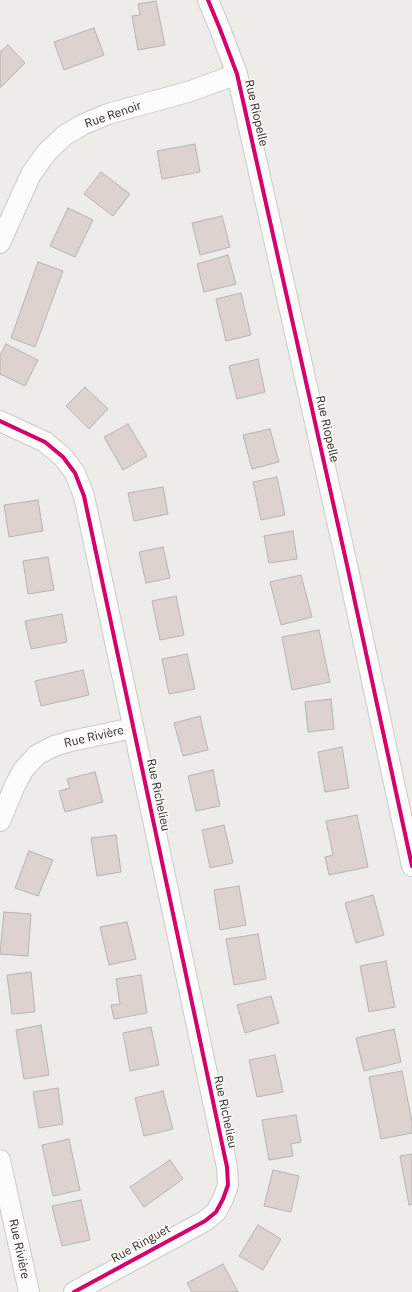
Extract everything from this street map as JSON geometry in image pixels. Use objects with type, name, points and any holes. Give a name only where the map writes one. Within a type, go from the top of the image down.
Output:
[{"type":"street","name":"Rue Riopelle","points":[[208,0],[237,74],[345,557],[412,866]]},
{"type":"street","name":"Rue Renoir","points":[[0,242],[31,174],[47,152],[65,135],[84,124],[108,114],[192,91],[237,74]]},
{"type":"street","name":"Rue Richelieu","points":[[0,421],[45,442],[63,457],[75,473],[84,496],[227,1167],[228,1184],[223,1199],[216,1212]]},
{"type":"street","name":"Rue Rivière","points":[[0,821],[16,783],[24,769],[38,755],[54,746],[71,741],[133,728]]},
{"type":"street","name":"Rue Rivière","points":[[0,1160],[29,1292]]},
{"type":"street","name":"Rue Ringuet","points":[[74,1292],[205,1220],[216,1212]]},
{"type":"building","points":[[156,1],[165,45],[138,50],[132,16],[140,15],[138,4]]},
{"type":"building","points":[[94,28],[104,55],[64,70],[54,42]]},
{"type":"building","points":[[8,45],[25,63],[0,88],[0,52]]},
{"type":"building","points":[[195,144],[200,172],[162,179],[157,151]]},
{"type":"building","points":[[101,172],[130,194],[113,216],[84,194]]},
{"type":"building","points":[[68,208],[93,220],[75,257],[50,246]]},
{"type":"building","points":[[222,216],[230,247],[200,255],[192,223]]},
{"type":"building","points":[[228,255],[236,284],[204,292],[197,264]]},
{"type":"building","points":[[38,262],[63,271],[35,347],[11,338]]},
{"type":"building","points":[[241,293],[251,335],[226,341],[216,299]]},
{"type":"building","points":[[6,344],[38,360],[25,386],[0,374],[0,355]]},
{"type":"building","points":[[258,359],[265,392],[237,399],[229,366]]},
{"type":"building","points":[[85,387],[108,409],[89,429],[66,406]]},
{"type":"building","points":[[128,424],[147,456],[123,470],[104,437]]},
{"type":"building","points":[[270,429],[279,462],[252,469],[243,435]]},
{"type":"building","points":[[277,477],[285,515],[261,520],[253,482]]},
{"type":"building","points":[[163,487],[168,514],[134,521],[128,493]]},
{"type":"building","points":[[38,500],[43,531],[9,537],[4,505]]},
{"type":"building","points":[[293,531],[297,559],[269,563],[264,536]]},
{"type":"building","points":[[163,547],[170,578],[146,583],[139,552]]},
{"type":"building","points":[[48,557],[54,590],[28,594],[23,561]]},
{"type":"building","points":[[301,575],[312,617],[281,625],[270,582]]},
{"type":"building","points":[[176,596],[184,635],[160,640],[152,601]]},
{"type":"building","points":[[62,614],[67,642],[31,649],[25,621]]},
{"type":"building","points":[[319,630],[330,682],[292,690],[282,637]]},
{"type":"building","points":[[187,654],[195,689],[169,694],[162,659]]},
{"type":"building","points":[[83,670],[89,695],[41,706],[35,681]]},
{"type":"building","points":[[331,699],[334,729],[308,732],[305,702]]},
{"type":"building","points":[[200,716],[208,750],[183,756],[174,723]]},
{"type":"building","points":[[342,747],[349,788],[325,792],[318,752]]},
{"type":"building","points":[[213,770],[220,806],[196,811],[188,776]]},
{"type":"building","points":[[95,772],[103,802],[65,812],[59,791],[70,788],[67,779]]},
{"type":"building","points":[[357,815],[368,867],[329,875],[325,857],[333,855],[326,821]]},
{"type":"building","points":[[224,825],[233,863],[210,868],[202,830]]},
{"type":"building","points":[[116,835],[121,872],[97,876],[91,838]]},
{"type":"building","points":[[29,851],[53,860],[38,896],[15,888]]},
{"type":"building","points":[[239,886],[246,925],[220,930],[214,890]]},
{"type":"building","points":[[373,895],[384,935],[356,943],[345,903]]},
{"type":"building","points":[[4,912],[31,914],[28,956],[0,954]]},
{"type":"building","points":[[127,922],[136,959],[109,965],[100,927]]},
{"type":"building","points":[[258,934],[266,979],[234,985],[226,939]]},
{"type":"building","points":[[386,961],[395,1007],[369,1012],[360,966]]},
{"type":"building","points":[[31,972],[35,1012],[12,1014],[7,975]]},
{"type":"building","points":[[141,975],[147,1013],[114,1019],[111,1005],[120,1004],[116,979]]},
{"type":"building","points":[[271,996],[279,1023],[245,1033],[237,1005]]},
{"type":"building","points":[[41,1025],[49,1075],[24,1079],[16,1030]]},
{"type":"building","points":[[151,1027],[159,1065],[130,1071],[123,1033]]},
{"type":"building","points":[[394,1029],[401,1062],[364,1071],[356,1038]]},
{"type":"building","points":[[275,1055],[283,1092],[257,1097],[249,1060]]},
{"type":"building","points":[[402,1071],[412,1122],[412,1133],[381,1139],[369,1077]]},
{"type":"building","points":[[58,1088],[63,1124],[39,1128],[33,1092]]},
{"type":"building","points":[[163,1091],[173,1129],[144,1136],[135,1098]]},
{"type":"building","points":[[296,1115],[301,1142],[291,1144],[293,1156],[269,1160],[262,1120]]},
{"type":"building","points":[[69,1139],[80,1190],[53,1196],[42,1145]]},
{"type":"building","points":[[412,1154],[412,1204],[409,1205],[400,1156]]},
{"type":"building","points":[[170,1160],[183,1179],[144,1207],[130,1187]]},
{"type":"building","points":[[273,1170],[299,1176],[291,1212],[264,1206]]},
{"type":"building","points":[[81,1200],[90,1240],[62,1246],[52,1206]]},
{"type":"building","points":[[258,1225],[281,1239],[263,1270],[239,1256]]},
{"type":"building","points":[[223,1264],[238,1292],[192,1292],[187,1283]]},
{"type":"cycle path","points":[[208,0],[237,74],[347,565],[412,866]]},
{"type":"cycle path","points":[[0,421],[45,442],[63,457],[75,473],[84,496],[227,1167],[228,1185],[223,1199],[216,1212],[205,1221],[74,1292]]}]
